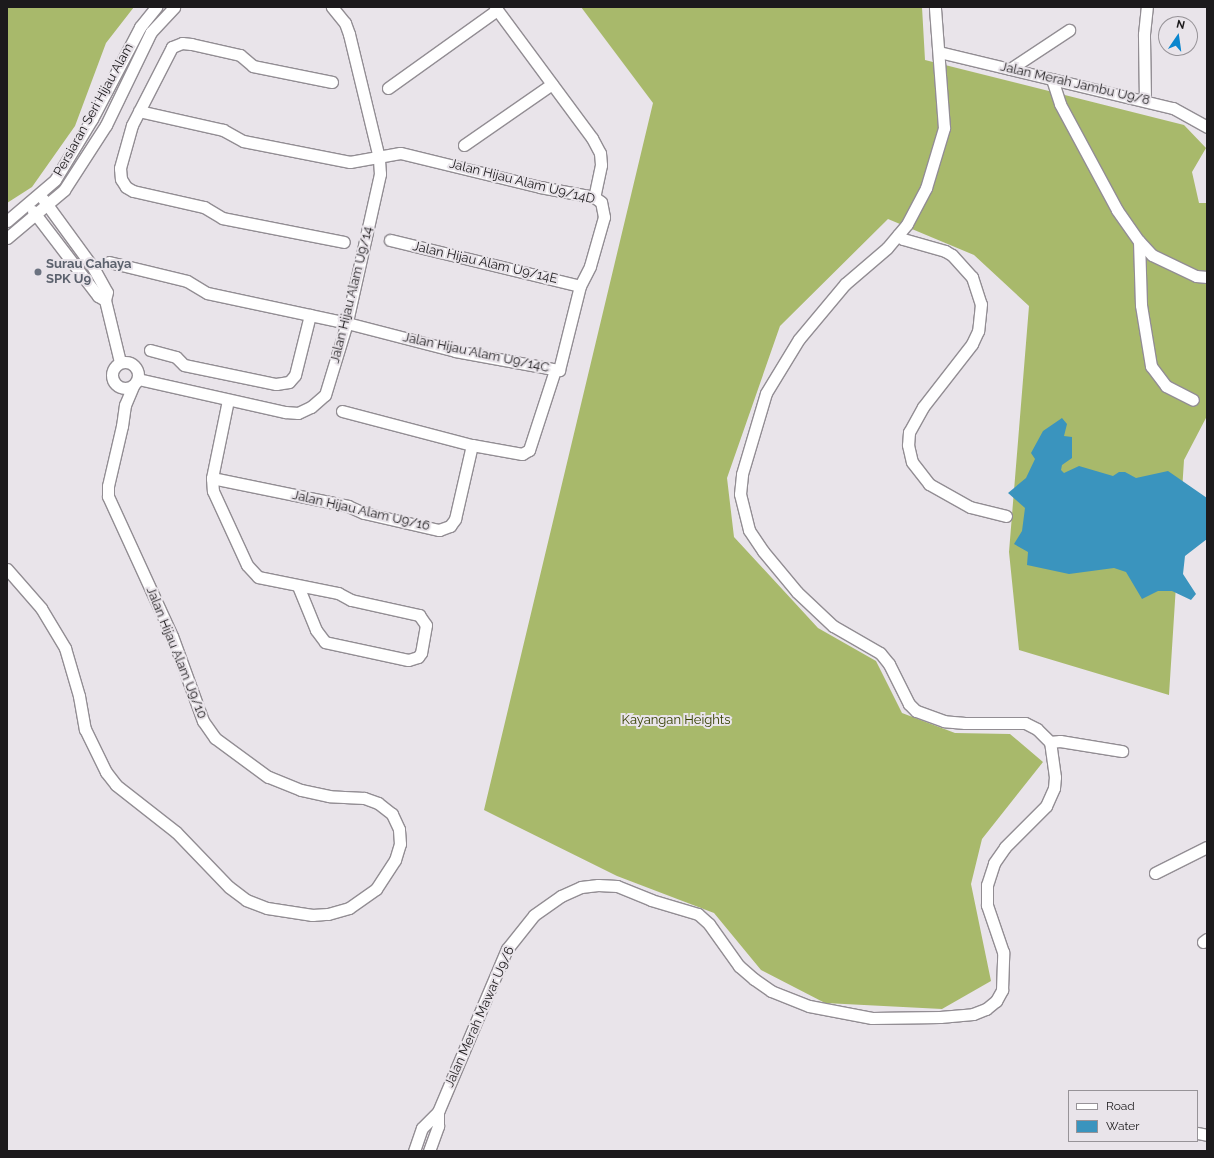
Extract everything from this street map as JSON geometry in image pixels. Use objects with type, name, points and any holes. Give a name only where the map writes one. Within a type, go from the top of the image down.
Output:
[{"type":"street","name":"Persiaran Seri Hijau Alam","points":[[7,221],[40,195],[55,180],[92,120],[140,27],[156,7]]},
{"type":"street","name":"Persiaran Seri Hijau Alam","points":[[7,238],[37,216],[64,190],[106,125],[151,32],[174,7]]},
{"type":"street","points":[[336,11],[348,7]]},
{"type":"street","points":[[935,7],[944,128],[940,148],[926,188],[907,224],[898,235],[887,248],[836,295],[799,339],[766,393],[742,474],[740,494],[744,517],[749,530],[763,551],[816,610],[843,633],[880,653],[889,664],[909,704],[916,711],[944,721],[964,723],[1025,723],[1037,729],[1050,742],[1060,741],[1122,751]]},
{"type":"street","points":[[1144,101],[1144,34],[1147,7]]},
{"type":"street","points":[[388,88],[496,8],[592,138],[600,153],[601,165],[594,197]]},
{"type":"street","name":"Jalan Hijau Alam U9/14","points":[[135,382],[284,412],[298,413],[311,407],[324,395],[330,384],[347,323],[380,174],[379,158],[349,34],[336,11]]},
{"type":"street","points":[[1010,69],[1069,30]]},
{"type":"street","points":[[332,82],[253,66],[240,55],[182,43],[172,47],[166,55],[132,125],[120,168],[121,179],[126,187],[204,206],[222,218],[344,242]]},
{"type":"street","name":"Jalan Merah Jambu U9/8","points":[[939,52],[1173,108],[1207,127]]},
{"type":"street","points":[[1052,79],[1060,104],[1114,204],[1139,241],[1152,255],[1196,276],[1207,277]]},
{"type":"street","points":[[464,145],[552,84]]},
{"type":"street","name":"Jalan Hijau Alam U9/14D","points":[[139,111],[223,130],[243,142],[350,162],[379,158],[400,153],[540,187],[594,197],[601,202],[604,217],[590,266],[580,286],[557,370],[529,450],[522,454],[472,445]]},
{"type":"street","points":[[40,195],[107,292],[105,300],[120,362]]},
{"type":"street","points":[[28,205],[98,296],[105,300]]},
{"type":"street","points":[[898,235],[908,241],[937,248],[952,255],[972,278],[981,304],[978,332],[972,344],[924,407],[909,432],[908,445],[912,462],[929,484],[970,507],[1006,516]]},
{"type":"street","name":"Jalan Hijau Alam U9/14E","points":[[390,240],[580,286]]},
{"type":"street","points":[[1139,241],[1141,305],[1151,366],[1166,386],[1193,400]]},
{"type":"street","name":"Jalan Hijau Alam U9/14C","points":[[109,262],[187,281],[207,293],[347,323],[416,342],[557,370]]},
{"type":"street","points":[[150,350],[176,357],[184,365],[276,384],[289,382],[295,375],[310,315]]},
{"type":"street","points":[[127,361],[135,366],[135,382],[124,388],[115,384],[112,370],[120,362],[127,361]]},
{"type":"street","name":"Jalan Hijau Alam U9/10","points":[[7,569],[41,608],[65,648],[79,696],[85,729],[106,772],[116,785],[176,832],[229,887],[246,900],[267,908],[312,915],[328,914],[350,908],[376,889],[395,860],[400,844],[399,829],[392,814],[378,803],[364,798],[329,796],[301,790],[268,777],[240,759],[215,738],[203,720],[172,636],[108,496],[108,486],[122,426],[125,406],[135,382]]},
{"type":"street","name":"Jalan Hijau Alam U9/10","points":[[115,384],[122,392],[125,406]]},
{"type":"street","points":[[228,400],[212,478],[213,491],[247,566],[258,577],[338,593],[351,600],[419,615],[426,626],[421,653],[418,658],[408,660],[325,642],[316,630],[298,586]]},
{"type":"street","points":[[342,411],[472,445]]},
{"type":"street","name":"Jalan Hijau Alam U9/16","points":[[212,478],[348,506],[364,513],[439,530],[450,526],[455,519],[472,445]]},
{"type":"street","name":"Jalan Merah Mawar U9/6","points":[[414,1151],[422,1128],[438,1112],[507,949],[534,915],[561,896],[581,887],[598,884],[618,886],[651,900],[698,914],[709,924],[739,966],[754,979],[777,994],[809,1006],[872,1018],[940,1017],[973,1014],[986,1009],[996,1001],[1002,990],[1004,971],[1003,952],[987,905],[987,885],[994,863],[1005,847],[1035,819],[1048,800],[1055,777],[1050,742]]},
{"type":"street","points":[[1155,873],[1207,847]]},
{"type":"street","name":"Jalan Merah Mawar U9/6","points":[[429,1151],[438,1126],[438,1112]]},
{"type":"green space","points":[[7,7],[134,7],[106,43],[75,126],[32,187],[7,203]]},
{"type":"green space","name":"Kayangan Heights","points":[[581,7],[922,7],[925,60],[1184,125],[1206,148],[1192,172],[1199,203],[1207,203],[1207,416],[1184,460],[1169,695],[1019,650],[1009,552],[1029,306],[974,255],[888,219],[780,326],[727,478],[734,537],[818,628],[876,661],[902,713],[955,733],[1010,734],[1043,762],[982,839],[971,884],[991,981],[942,1009],[825,1003],[761,970],[714,913],[617,876],[484,810],[653,103]]},
{"type":"water","points":[[1062,418],[1067,424],[1064,436],[1072,437],[1072,458],[1062,465],[1061,470],[1064,473],[1079,466],[1113,476],[1119,472],[1125,472],[1136,478],[1168,471],[1207,498],[1207,539],[1185,556],[1183,574],[1196,594],[1191,600],[1172,591],[1158,591],[1142,599],[1126,572],[1114,568],[1069,574],[1027,565],[1028,552],[1014,544],[1022,531],[1025,508],[1008,493],[1026,478],[1035,459],[1031,453],[1043,431]]},
{"type":"place","name":"Surau Cahaya SPK U9","points":[[38,272]]}]
